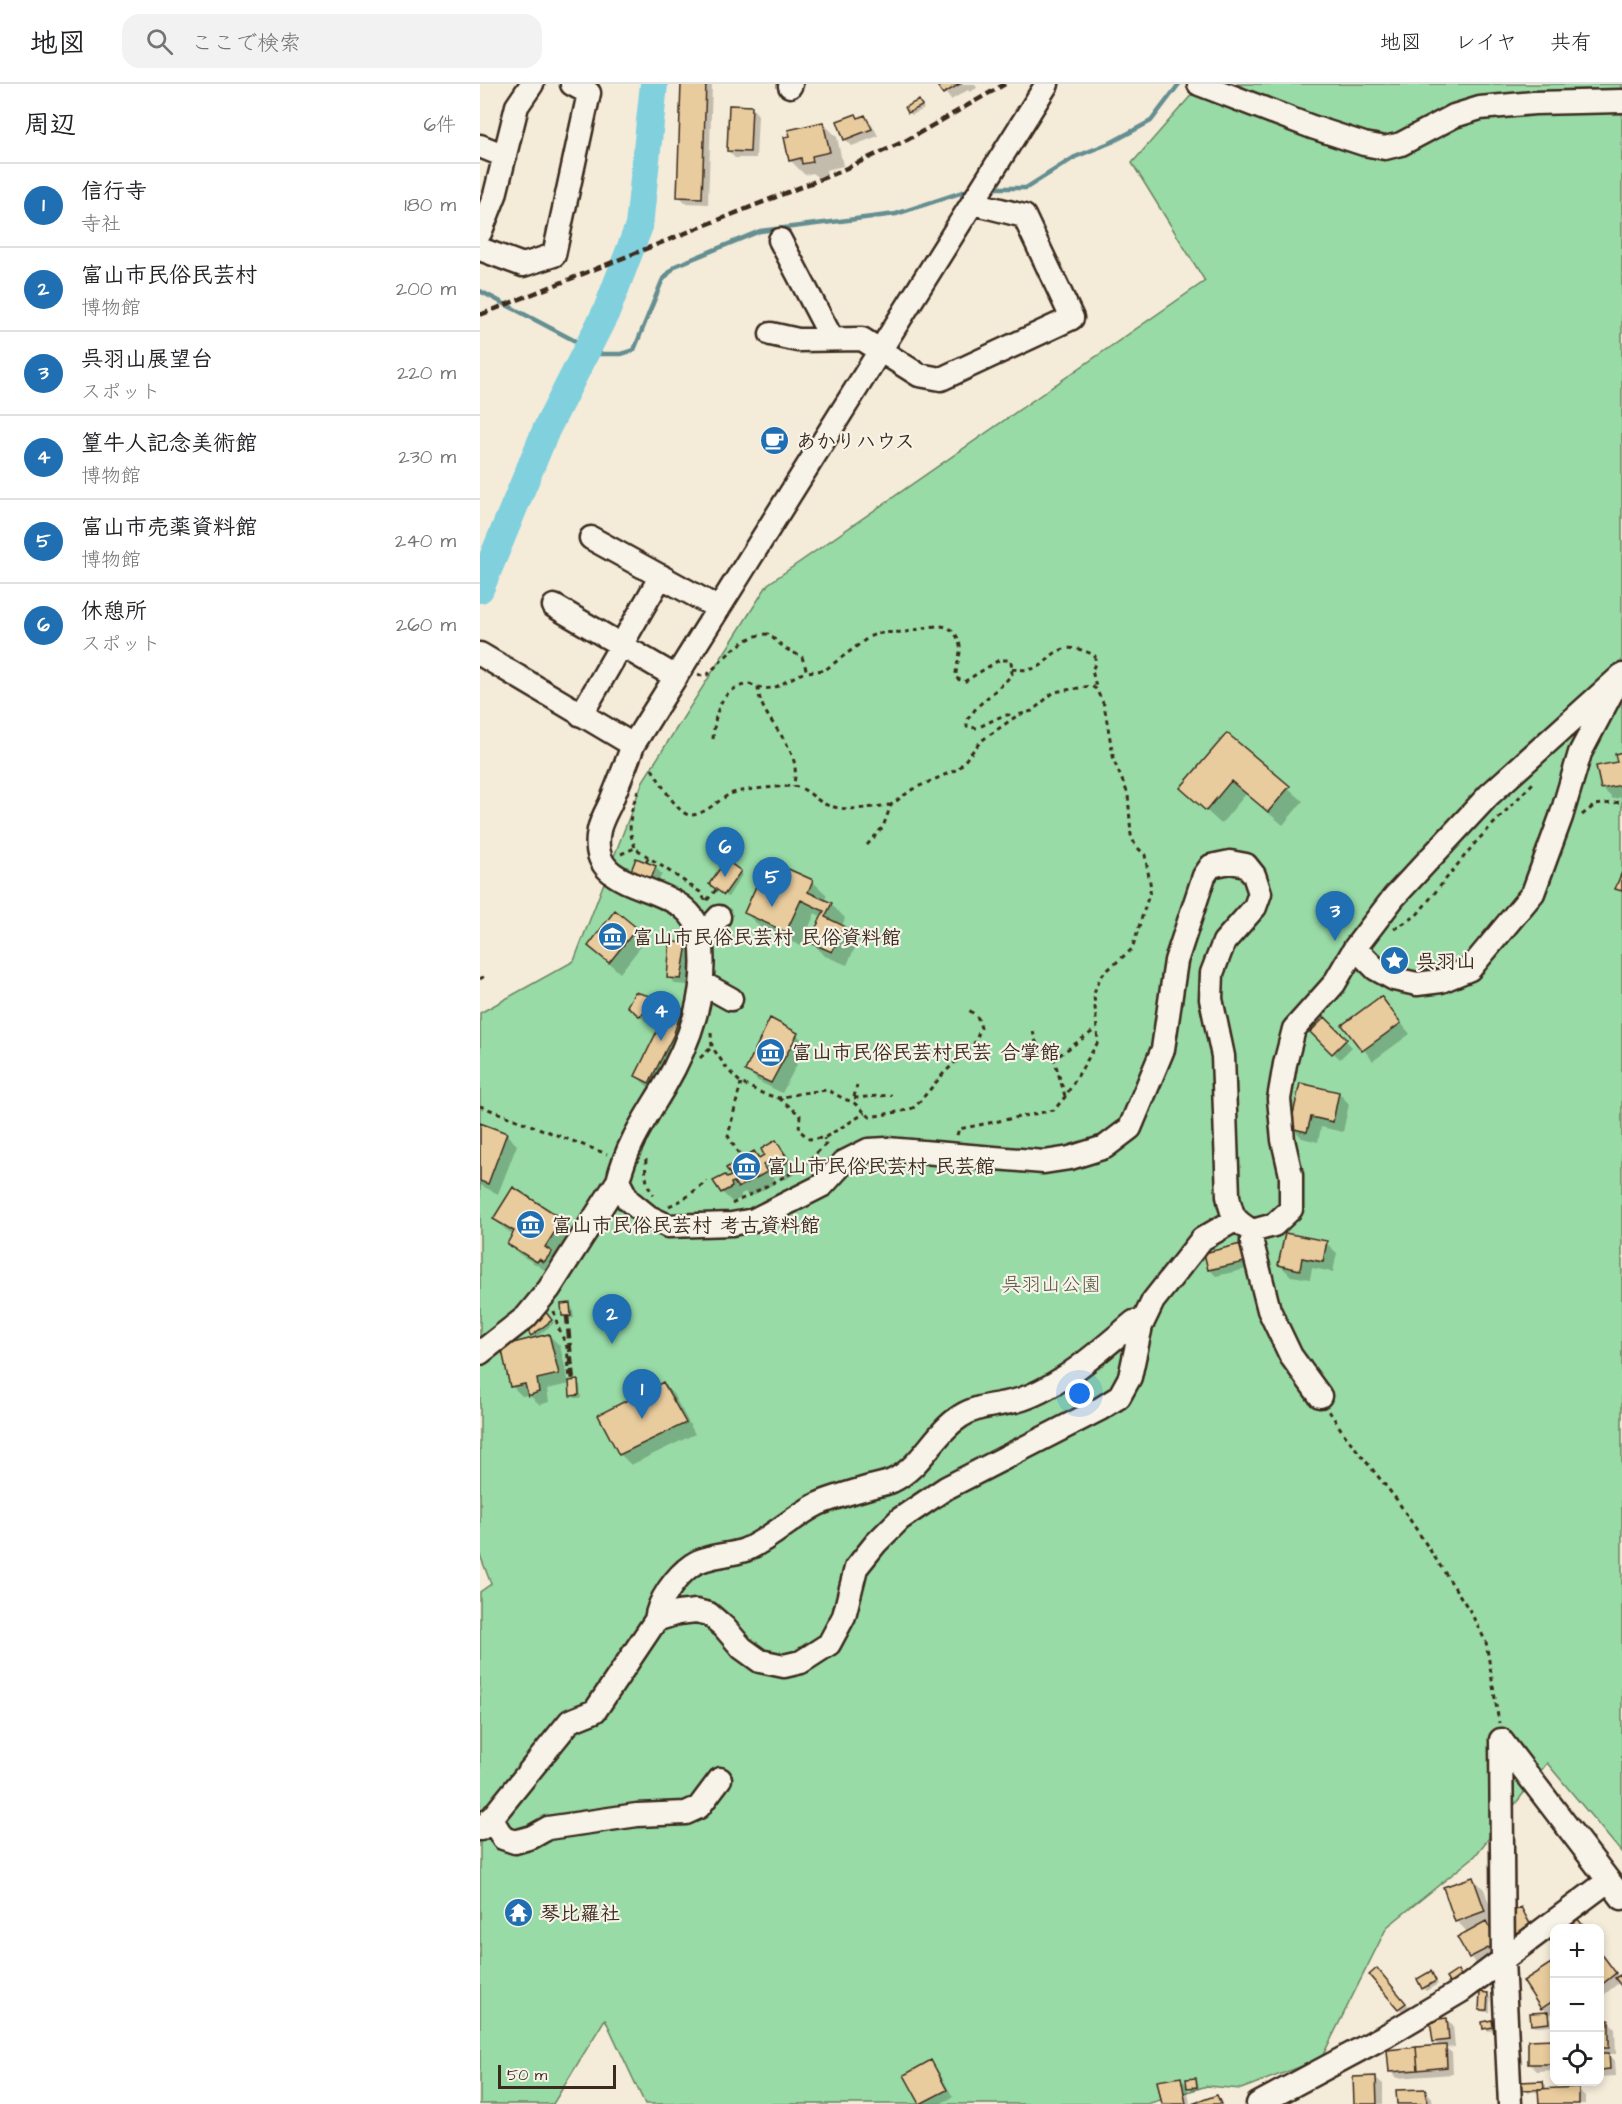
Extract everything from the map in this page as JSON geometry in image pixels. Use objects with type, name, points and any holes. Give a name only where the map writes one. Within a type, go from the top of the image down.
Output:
[{"type":"street","points":[[480,233],[495,195],[517,106],[531,84]]},
{"type":"street","points":[[480,249],[523,265],[554,255],[590,93],[572,84]]},
{"type":"street","points":[[480,1353],[550,1295],[620,1171],[635,1133],[686,1046],[696,1015],[702,984],[700,937],[695,921],[684,907],[672,899],[622,880],[603,863],[599,850],[599,830],[630,753],[718,608],[1047,84]]},
{"type":"street","points":[[1199,84],[1312,127],[1384,148],[1401,144],[1454,116],[1480,108],[1534,103],[1622,100]]},
{"type":"street","points":[[480,146],[505,156]]},
{"type":"street","points":[[771,334],[798,340],[862,339],[920,375],[941,379],[1072,318],[1024,216],[973,203]]},
{"type":"street","points":[[780,240],[832,339]]},
{"type":"street","points":[[591,538],[718,608]]},
{"type":"street","points":[[581,715],[661,576]]},
{"type":"street","points":[[554,606],[621,645],[680,671]]},
{"type":"street","points":[[484,657],[581,715],[630,753]]},
{"type":"street","points":[[1355,948],[1376,969],[1394,979],[1417,984],[1441,981],[1470,969],[1533,893],[1561,817],[1580,753],[1621,676]]},
{"type":"street","points":[[656,1620],[678,1612],[696,1611],[709,1614],[742,1648],[760,1661],[784,1666],[801,1662],[829,1644],[844,1616],[856,1568],[876,1543],[900,1519],[946,1488],[1100,1409],[1119,1396],[1130,1377],[1141,1326],[1153,1301],[1202,1239],[1244,1225],[1274,1225],[1291,1209],[1291,1175],[1283,1140],[1279,1099],[1294,1029],[1334,984],[1355,948],[1394,897],[1489,795],[1621,676]]},
{"type":"street","points":[[620,1171],[628,1200],[652,1207],[668,1226],[732,1224],[754,1220],[823,1185],[844,1162],[868,1150],[887,1149],[1044,1162],[1070,1158],[1105,1148],[1130,1128],[1163,1049],[1176,961],[1204,876],[1211,866],[1230,862],[1245,865],[1254,875],[1260,893],[1255,907],[1224,942],[1212,973],[1211,999],[1223,1056],[1228,1197],[1231,1214],[1244,1225],[1252,1243],[1269,1310],[1291,1356],[1320,1396]]},
{"type":"street","points":[[700,937],[713,909]]},
{"type":"street","points":[[702,984],[731,999]]},
{"type":"street","points":[[720,1779],[699,1807],[686,1813],[637,1815],[548,1828],[532,1838],[515,1842],[503,1838],[486,1824],[570,1722],[596,1711],[656,1620],[657,1611],[676,1580],[693,1564],[743,1550],[760,1542],[818,1504],[892,1481],[910,1469],[948,1425],[963,1414],[987,1406],[1021,1400],[1046,1389],[1134,1322],[1141,1326]]},
{"type":"street","points":[[1258,2104],[1387,2035],[1461,1991],[1503,1960],[1615,1889],[1501,1740]]},
{"type":"street","points":[[1501,1740],[1503,1960],[1510,2104]]},
{"type":"path","points":[[713,739],[715,713],[726,696],[734,689],[750,684],[777,688],[804,672],[825,670],[876,633],[903,632],[940,625],[950,628],[959,642],[960,655],[956,678],[961,681],[964,682],[999,660],[1011,660],[1012,669],[1008,680],[977,707],[967,720],[967,727],[977,728],[1004,715],[1009,715],[1011,719]]},
{"type":"path","points":[[680,671],[707,675],[750,637],[755,634],[768,634],[786,649],[802,657],[807,672]]},
{"type":"path","points":[[956,1138],[959,1128],[1050,1112],[1065,1097],[1098,1042],[1094,995],[1096,986],[1103,974],[1132,949],[1151,888],[1145,855],[1135,845],[1131,836],[1128,794],[1114,761],[1104,705],[1096,689],[1092,670],[1095,656],[1087,651],[1074,648],[1059,650],[1040,666],[1022,670],[1012,669]]},
{"type":"path","points":[[652,769],[673,802],[689,815],[700,814],[733,793],[793,786],[811,792],[823,804],[846,810],[891,805],[913,789],[958,769],[981,741],[1011,719],[1032,711],[1054,692],[1091,686],[1096,689]]},
{"type":"path","points":[[758,687],[758,694],[788,746],[796,775],[793,786]]},
{"type":"path","points":[[630,753],[638,790],[629,823],[635,848]]},
{"type":"path","points":[[1386,933],[1416,916],[1475,843],[1538,778]]},
{"type":"path","points":[[1582,814],[1595,805],[1622,802]]},
{"type":"path","points":[[867,845],[884,827],[891,805]]},
{"type":"path","points":[[646,862],[649,856]]},
{"type":"path","points":[[713,909],[717,890]]},
{"type":"path","points":[[480,979],[486,975]]},
{"type":"path","points":[[854,1100],[870,1117],[915,1107],[944,1073],[974,1044],[981,1028],[978,1018],[968,1009]]},
{"type":"path","points":[[1054,1059],[1096,1029]]},
{"type":"path","points":[[1033,1031],[1036,1046],[1054,1059],[1065,1097]]},
{"type":"path","points":[[711,1032],[712,1047],[728,1070],[741,1083],[779,1098],[800,1115],[799,1130],[805,1137],[824,1138],[866,1113]]},
{"type":"path","points":[[695,1064],[712,1047]]},
{"type":"path","points":[[739,1154],[728,1136],[741,1083]]},
{"type":"path","points":[[854,1100],[857,1085]]},
{"type":"path","points":[[779,1098],[828,1090],[844,1100],[892,1095]]},
{"type":"path","points":[[480,1106],[597,1148],[620,1171]]},
{"type":"path","points":[[732,1224],[732,1204],[801,1168],[826,1144],[824,1138]]},
{"type":"path","points":[[646,1157],[646,1179],[652,1207],[684,1199],[707,1181]]},
{"type":"path","points":[[550,1295],[558,1327],[567,1347],[570,1379]]},
{"type":"path","points":[[1320,1396],[1344,1434],[1397,1500],[1470,1611],[1486,1642],[1498,1708],[1501,1740]]},
{"type":"green space","name":"呉羽山公園","points":[[1201,84],[1622,84],[1622,1853],[1547,1763],[1475,1856],[1387,1927],[1321,2059],[1241,2089],[1207,2086],[1147,2104],[645,2104],[605,2019],[553,2104],[480,2104],[480,1592],[491,1584],[480,1555],[480,1013],[574,961],[643,781],[768,584],[1205,281],[1132,163]]},
{"type":"building","points":[[681,84],[706,84],[702,198],[677,197]]},
{"type":"building","points":[[936,84],[960,84],[943,94]]},
{"type":"building","points":[[919,100],[922,106],[908,113],[905,107]]},
{"type":"building","points":[[729,105],[752,106],[750,152],[727,151]]},
{"type":"building","points":[[856,114],[858,118],[865,115],[872,129],[844,140],[837,121]]},
{"type":"building","points":[[823,122],[830,152],[812,156],[813,162],[802,164],[801,158],[789,161],[784,137],[790,136],[788,130]]},
{"type":"building","points":[[1227,733],[1290,786],[1268,812],[1231,781],[1206,811],[1180,788]]},
{"type":"building","points":[[1622,752],[1622,785],[1601,789],[1596,766],[1617,762],[1615,754]]},
{"type":"building","points":[[636,858],[656,866],[651,879],[631,871]]},
{"type":"building","points":[[726,860],[741,871],[724,895],[709,884]]},
{"type":"building","points":[[768,860],[813,880],[808,892],[832,903],[825,917],[844,926],[832,952],[809,942],[824,911],[801,900],[786,932],[744,913]]},
{"type":"building","points":[[1622,872],[1622,891],[1615,889]]},
{"type":"building","name":"富山市民俗民芸村 民俗資料館","points":[[615,910],[637,928],[609,963],[588,946]]},
{"type":"building","points":[[670,941],[687,944],[681,979],[667,978]]},
{"type":"building","points":[[635,992],[650,996],[651,1009],[639,1016],[627,1006]]},
{"type":"building","points":[[1381,996],[1401,1023],[1362,1051],[1342,1025]]},
{"type":"building","points":[[666,1003],[682,1009],[673,1036],[649,1083],[635,1076],[661,1023]]},
{"type":"building","points":[[1325,1017],[1347,1039],[1332,1054],[1310,1032]]},
{"type":"building","name":"富山市民俗民芸村民芸 合掌館","points":[[770,1018],[798,1033],[771,1083],[745,1071]]},
{"type":"building","points":[[1300,1083],[1339,1092],[1333,1122],[1311,1117],[1307,1132],[1290,1128]]},
{"type":"building","points":[[480,1123],[507,1133],[488,1184],[480,1181]]},
{"type":"building","name":"富山市民俗民芸村 民芸館","points":[[776,1140],[789,1161],[773,1170],[767,1162],[763,1165],[767,1172],[738,1188],[734,1182],[731,1183],[732,1187],[721,1193],[713,1181],[725,1175],[727,1178],[731,1176],[726,1168],[754,1151],[759,1158],[764,1155],[761,1149]]},
{"type":"building","name":"富山市民俗民芸村 考古資料館","points":[[513,1187],[563,1219],[545,1247],[552,1252],[544,1262],[539,1259],[537,1262],[507,1244],[514,1231],[493,1219]]},
{"type":"building","points":[[1285,1233],[1327,1241],[1323,1262],[1302,1258],[1300,1270],[1278,1265]]},
{"type":"building","points":[[1245,1243],[1249,1261],[1208,1270],[1204,1253]]},
{"type":"building","points":[[570,1303],[571,1316],[562,1316],[561,1304]]},
{"type":"building","points":[[545,1311],[552,1320],[531,1336],[525,1327]]},
{"type":"building","points":[[549,1334],[559,1374],[537,1379],[539,1392],[528,1396],[525,1384],[510,1387],[501,1346]]},
{"type":"building","points":[[578,1380],[579,1395],[570,1396],[569,1381]]},
{"type":"building","points":[[663,1382],[686,1423],[619,1455],[598,1415],[641,1393],[643,1398],[650,1396],[647,1391]]},
{"type":"building","points":[[1473,1877],[1485,1911],[1455,1922],[1443,1887]]},
{"type":"building","points":[[1521,1907],[1531,1926],[1517,1934],[1507,1915]]},
{"type":"building","points":[[1577,1918],[1582,1924],[1569,1924]]},
{"type":"building","points":[[1486,1921],[1498,1943],[1469,1958],[1457,1937]]},
{"type":"building","points":[[1604,1957],[1616,1973],[1604,1983]]},
{"type":"building","points":[[1550,1964],[1550,2003],[1541,2009],[1523,1981]]},
{"type":"building","points":[[1377,1968],[1406,2003],[1398,2009],[1369,1975]]},
{"type":"building","points":[[1458,1970],[1463,1979],[1451,1986],[1446,1978]]},
{"type":"building","points":[[1431,1971],[1436,1981],[1422,1989],[1417,1979]]},
{"type":"building","points":[[1620,1975],[1622,1979],[1622,1987],[1615,1978]]},
{"type":"building","points":[[1480,1992],[1488,1993],[1487,2010],[1479,2010]]},
{"type":"building","points":[[1548,2012],[1549,2023],[1531,2025],[1530,2013]]},
{"type":"building","points":[[1447,2018],[1449,2040],[1433,2042],[1430,2020]]},
{"type":"building","points":[[1492,2020],[1493,2027],[1483,2029],[1482,2022]]},
{"type":"building","points":[[1604,2020],[1609,2020],[1609,2048],[1604,2048]]},
{"type":"building","points":[[1550,2039],[1550,2064],[1528,2064],[1528,2040]]},
{"type":"building","points":[[1446,2045],[1447,2067],[1418,2070],[1416,2047]]},
{"type":"building","points":[[1416,2047],[1418,2070],[1389,2072],[1387,2050]]},
{"type":"building","points":[[1604,2053],[1609,2053],[1610,2069],[1604,2070]]},
{"type":"building","points":[[931,2060],[947,2090],[920,2104],[904,2075]]},
{"type":"building","points":[[1376,2076],[1377,2104],[1354,2104],[1353,2077]]},
{"type":"building","points":[[1181,2077],[1186,2104],[1162,2104],[1157,2081]]},
{"type":"building","points":[[1196,2078],[1197,2087],[1187,2088],[1186,2079]]},
{"type":"building","points":[[1543,2081],[1544,2089],[1520,2090],[1519,2082]]},
{"type":"building","points":[[1579,2087],[1579,2104],[1539,2104],[1538,2089]]},
{"type":"building","points":[[1426,2089],[1427,2104],[1397,2104],[1396,2090]]},
{"type":"building","points":[[1217,2095],[1221,2104],[1192,2104]]},
{"type":"waterway","points":[[480,589],[546,430],[607,310],[639,226],[654,84]]},
{"type":"waterway","points":[[989,188],[1026,188],[1075,157],[1112,142],[1151,121],[1179,84]]},
{"type":"waterway","points":[[480,291],[600,354],[621,354],[634,350],[662,281],[675,266],[760,231],[896,214],[972,189]]},
{"type":"railway","points":[[480,315],[836,173],[907,140],[1005,84]]},
{"type":"railway","points":[[567,1316],[573,1381]]},
{"type":"place","name":"あかりハウス","points":[[775,441]]},
{"type":"place","name":"休憩所","points":[[725,877]]},
{"type":"place","name":"富山市売薬資料館","points":[[772,907]]},
{"type":"place","name":"富山市民俗民芸村 民俗資料館","points":[[612,937]]},
{"type":"place","name":"呉羽山展望台","points":[[1335,941]]},
{"type":"place","name":"呉羽山","points":[[1395,961]]},
{"type":"place","name":"篁牛人記念美術館","points":[[661,1041]]},
{"type":"place","name":"富山市民俗民芸村民芸 合掌館","points":[[771,1052]]},
{"type":"place","name":"富山市民俗民芸村 民芸館","points":[[746,1166]]},
{"type":"place","name":"富山市民俗民芸村 考古資料館","points":[[531,1225]]},
{"type":"place","name":"富山市民俗民芸村","points":[[612,1344]]},
{"type":"place","name":"信行寺","points":[[642,1419]]},
{"type":"place","name":"琴比羅社","points":[[519,1913]]}]
